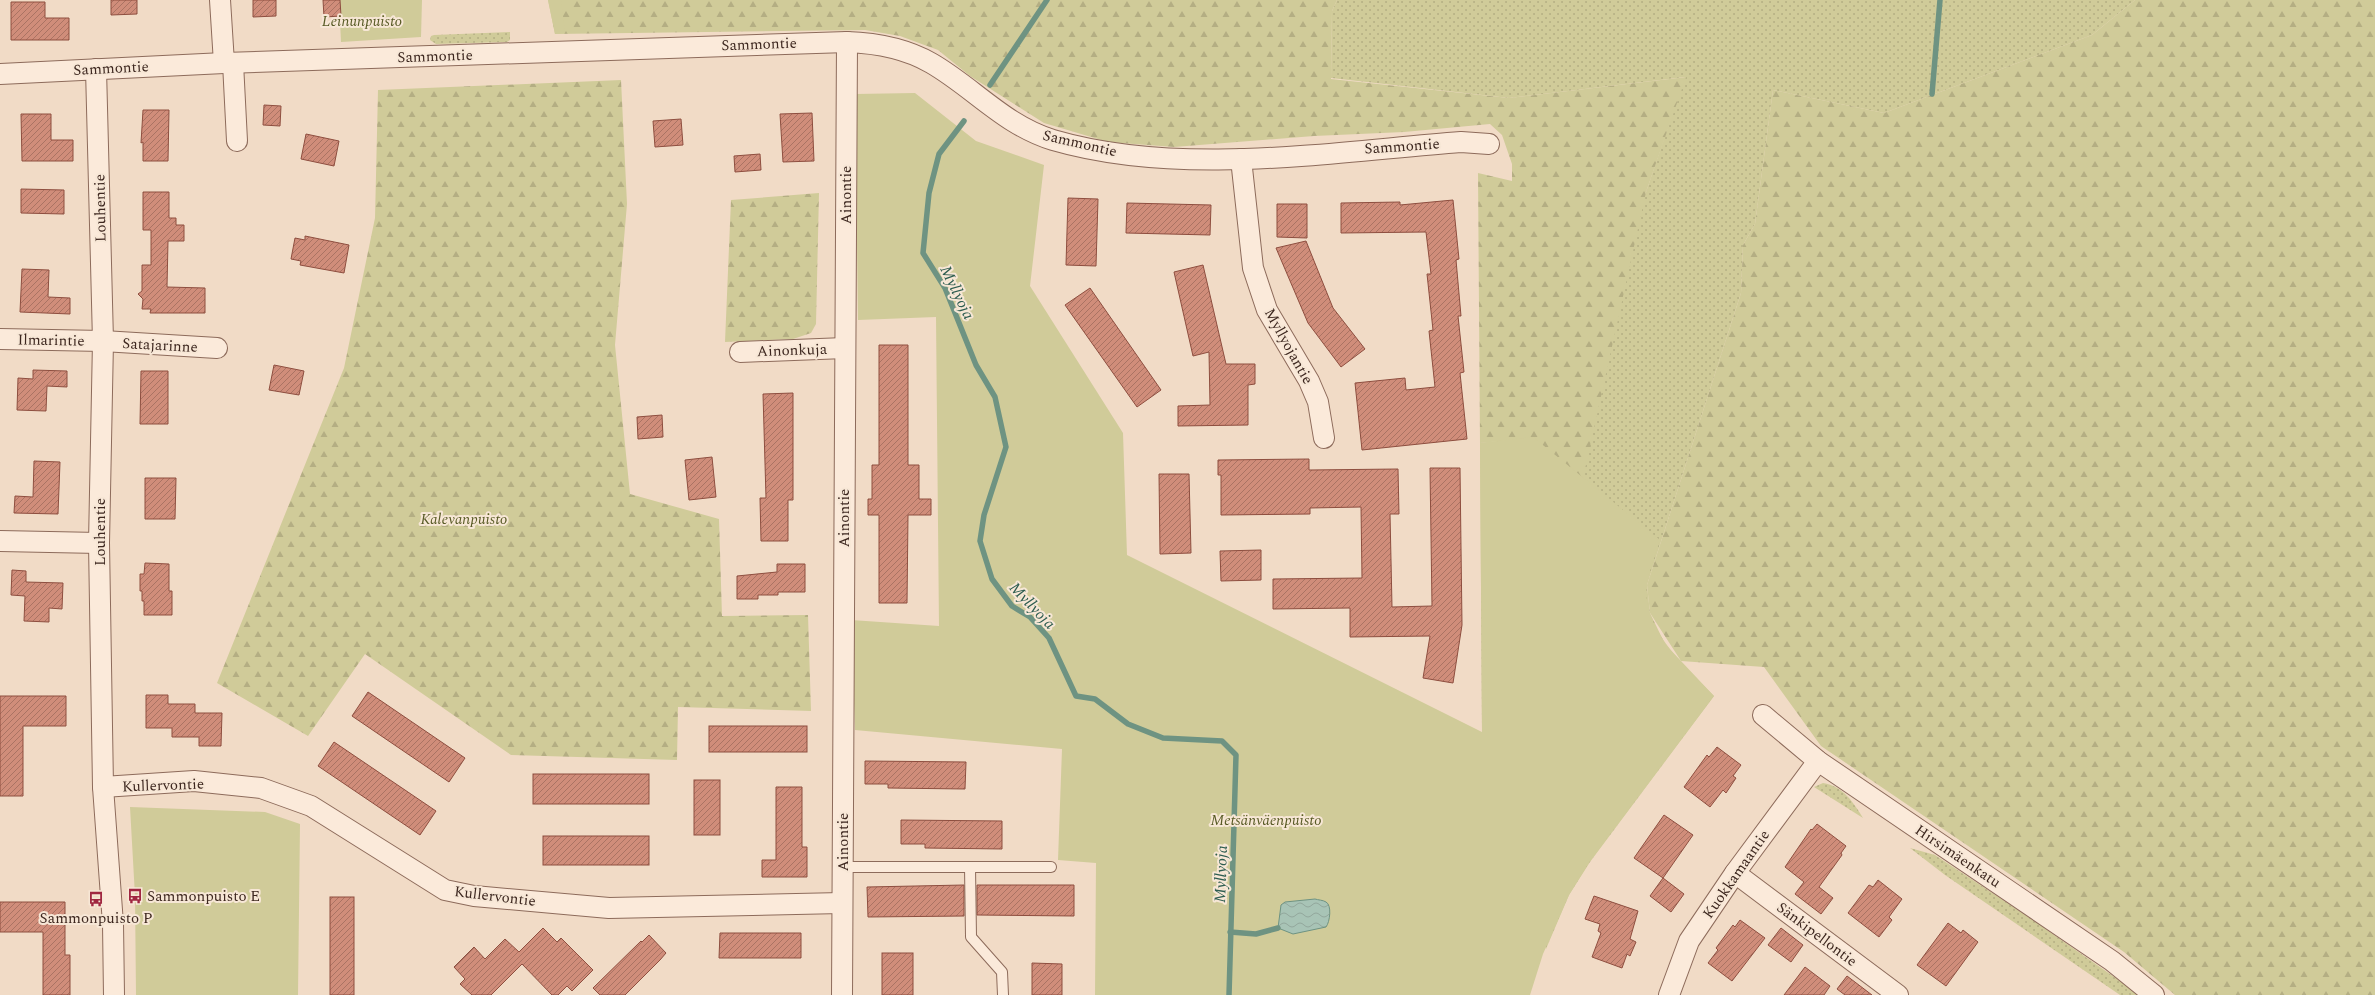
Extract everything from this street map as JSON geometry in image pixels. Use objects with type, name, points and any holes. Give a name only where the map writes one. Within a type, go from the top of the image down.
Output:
[{"type":"street","points":[[220,0],[237,141]]},
{"type":"street","name":"Sammontie","points":[[0,74],[228,63],[847,42],[878,44],[930,62],[997,113],[1021,127],[1051,139],[1106,152],[1241,159],[1461,142],[1489,144]]},
{"type":"street","name":"Ainontie","points":[[842,995],[847,42]]},
{"type":"street","name":"Louhentie","points":[[96,69],[103,341],[99,542],[103,787],[112,924],[114,995]]},
{"type":"street","name":"Myllyojantie","points":[[1241,159],[1253,268],[1268,310],[1309,381],[1318,402],[1324,438]]},
{"type":"street","name":"Ilmarintie","points":[[0,339],[103,341]]},
{"type":"street","name":"Satajarinne","points":[[103,341],[217,348]]},
{"type":"street","name":"Ainonkuja","points":[[740,352],[845,348]]},
{"type":"street","points":[[0,540],[99,542]]},
{"type":"street","name":"Hirsimäenkatu","points":[[1763,715],[1818,761],[2112,961],[2154,995]]},
{"type":"street","name":"Kuokkamaantie","points":[[1669,995],[1689,941],[1735,873],[1818,761]]},
{"type":"street","name":"Kullervontie","points":[[103,787],[194,782],[261,788],[311,806],[445,890],[474,896],[609,908],[842,903]]},
{"type":"street","name":"Sänkipellontie","points":[[1735,873],[1898,995]]},
{"type":"lane","points":[[843,867],[1051,867]]},
{"type":"lane","points":[[970,867],[971,937],[1002,972],[1003,995]]},
{"type":"green space","name":"Leinunpuisto","points":[[339,0],[422,0],[421,37],[341,42]]},
{"type":"green space","points":[[548,0],[1337,0],[1332,11],[1331,79],[1509,98],[1686,77],[1646,192],[1583,478],[1533,438],[1480,443],[1478,173],[1512,181],[1512,164],[1502,135],[1490,124],[1404,132],[1314,136],[1174,147],[1108,142],[1044,123],[970,76],[938,50],[900,36],[865,30],[555,34]]},
{"type":"green space","points":[[548,0],[561,0],[565,32],[555,34]]},
{"type":"green space","points":[[1337,0],[2135,0],[2092,35],[1884,113],[1773,90],[1755,224],[1743,245],[1741,293],[1647,585],[1650,613],[1665,644],[1714,696],[1590,862],[1569,895],[1546,949],[1482,732],[1480,443],[1533,437],[1646,192],[1685,77],[1509,98],[1331,78],[1332,11]]},
{"type":"green space","points":[[2135,0],[2375,0],[2375,995],[2175,995],[2124,952],[1821,746],[1764,667],[1681,661],[1650,613],[1647,585],[1741,293],[1743,245],[1755,224],[1773,90],[1884,113],[2092,35]]},
{"type":"green space","points":[[510,32],[510,40],[507,42],[436,44],[430,40],[431,36],[434,35]]},
{"type":"green space","name":"Kalevanpuisto","points":[[621,80],[627,204],[615,345],[630,494],[719,519],[722,616],[808,615],[811,711],[678,707],[677,760],[511,755],[365,654],[308,736],[217,683],[344,368],[375,218],[378,90]]},
{"type":"green space","name":"Metsänväenpuisto","points":[[915,93],[976,141],[1044,165],[1030,286],[1123,433],[1127,555],[1482,732],[1480,443],[1533,437],[1660,540],[1647,584],[1647,600],[1651,616],[1658,631],[1679,660],[1714,696],[1590,861],[1569,895],[1543,954],[1530,995],[1095,995],[1096,863],[1058,860],[1062,749],[855,730],[851,620],[939,626],[936,317],[858,320],[855,94]]},
{"type":"green space","points":[[819,193],[816,324],[811,333],[793,339],[725,342],[731,200]]},
{"type":"green space","points":[[1823,783],[1836,787],[1842,791],[1863,818],[1814,787]]},
{"type":"green space","points":[[130,807],[265,812],[300,824],[298,995],[136,995],[135,896]]},
{"type":"green space","points":[[1910,848],[1935,855],[2024,914],[2140,995],[2120,995],[1945,875]]},
{"type":"water","points":[[1315,899],[1325,901],[1329,906],[1329,918],[1326,927],[1293,934],[1278,928],[1281,905],[1285,902]]},
{"type":"building","points":[[111,0],[137,0],[137,14],[111,15]]},
{"type":"building","points":[[253,0],[276,0],[276,16],[253,17]]},
{"type":"building","points":[[323,0],[340,0],[341,16],[324,17]]},
{"type":"building","points":[[11,2],[45,2],[45,18],[69,18],[69,40],[11,40]]},
{"type":"building","points":[[264,105],[281,106],[280,126],[263,125]]},
{"type":"building","points":[[143,110],[169,110],[168,161],[143,161],[143,142],[141,143]]},
{"type":"building","points":[[812,113],[814,161],[783,162],[780,114]]},
{"type":"building","points":[[21,114],[51,114],[51,140],[73,140],[73,161],[22,161]]},
{"type":"building","points":[[681,119],[683,145],[655,147],[653,121]]},
{"type":"building","points":[[306,134],[339,141],[334,166],[301,159]]},
{"type":"building","points":[[760,154],[761,170],[735,172],[734,156]]},
{"type":"building","points":[[21,189],[64,190],[64,214],[21,213]]},
{"type":"building","points":[[143,192],[169,192],[169,218],[176,218],[176,225],[184,225],[184,241],[168,241],[167,287],[205,288],[205,313],[150,313],[151,309],[142,309],[143,299],[138,294],[142,291],[142,265],[151,265],[151,230],[143,230]]},
{"type":"building","points":[[1068,198],[1098,199],[1096,266],[1066,265]]},
{"type":"building","points":[[1453,200],[1459,259],[1456,260],[1461,316],[1458,316],[1464,372],[1460,373],[1467,439],[1362,450],[1355,383],[1405,378],[1406,390],[1435,387],[1429,331],[1433,330],[1427,274],[1431,274],[1426,232],[1341,233],[1341,203],[1400,202],[1400,205]]},
{"type":"building","points":[[1127,203],[1211,205],[1210,235],[1126,233]]},
{"type":"building","points":[[1277,204],[1307,204],[1307,238],[1277,237]]},
{"type":"building","points":[[305,236],[349,245],[344,273],[300,265],[301,261],[291,259],[295,238],[305,240]]},
{"type":"building","points":[[1306,241],[1333,308],[1365,349],[1341,367],[1308,323],[1276,248]]},
{"type":"building","points":[[1203,265],[1226,364],[1255,364],[1255,384],[1248,385],[1248,425],[1178,426],[1178,406],[1210,405],[1209,352],[1193,356],[1174,272]]},
{"type":"building","points":[[22,269],[49,270],[48,297],[70,298],[70,314],[20,312]]},
{"type":"building","points":[[1090,288],[1161,390],[1137,407],[1065,305]]},
{"type":"building","points":[[879,345],[908,345],[908,465],[919,465],[919,499],[931,499],[931,515],[908,515],[907,603],[879,603],[879,515],[868,515],[868,499],[872,499],[872,465],[879,465]]},
{"type":"building","points":[[274,365],[304,371],[299,395],[269,390]]},
{"type":"building","points":[[33,370],[67,371],[67,387],[47,386],[46,411],[17,410],[18,378],[33,379]]},
{"type":"building","points":[[141,371],[168,371],[168,424],[140,424]]},
{"type":"building","points":[[793,393],[793,500],[788,500],[788,541],[761,541],[760,498],[766,498],[763,394]]},
{"type":"building","points":[[662,415],[663,437],[638,439],[637,417]]},
{"type":"building","points":[[712,457],[716,497],[689,500],[685,460]]},
{"type":"building","points":[[1309,459],[1309,470],[1398,469],[1399,514],[1390,514],[1392,607],[1432,606],[1430,468],[1460,468],[1462,625],[1453,683],[1423,678],[1430,636],[1350,637],[1350,608],[1273,609],[1273,579],[1362,578],[1361,507],[1310,508],[1310,514],[1221,515],[1221,475],[1218,475],[1218,460]]},
{"type":"building","points":[[34,461],[60,462],[58,514],[14,513],[15,496],[33,497]]},
{"type":"building","points":[[1159,474],[1189,474],[1191,553],[1160,554]]},
{"type":"building","points":[[145,478],[176,478],[175,519],[145,519]]},
{"type":"building","points":[[1261,550],[1261,580],[1221,581],[1220,551]]},
{"type":"building","points":[[145,563],[169,564],[169,591],[172,591],[172,615],[144,615],[144,601],[142,601],[142,591],[140,591],[140,574],[144,574]]},
{"type":"building","points":[[777,564],[805,564],[805,592],[778,592],[778,595],[758,595],[758,599],[737,599],[737,576],[777,572]]},
{"type":"building","points":[[12,570],[26,571],[26,582],[63,583],[62,609],[49,608],[49,622],[24,621],[25,596],[11,595]]},
{"type":"building","points":[[368,692],[465,758],[449,782],[352,716]]},
{"type":"building","points":[[146,695],[168,695],[168,704],[195,704],[195,713],[222,713],[221,746],[199,746],[199,737],[172,737],[172,728],[146,728]]},
{"type":"building","points":[[0,696],[66,696],[66,726],[23,726],[23,796],[0,796]]},
{"type":"building","points":[[709,726],[807,726],[807,752],[709,752]]},
{"type":"building","points":[[334,742],[436,811],[420,835],[318,766]]},
{"type":"building","points":[[1717,747],[1741,765],[1733,776],[1736,778],[1726,793],[1723,790],[1710,807],[1684,787],[1707,755],[1709,757]]},
{"type":"building","points":[[865,761],[966,762],[965,789],[888,788],[888,784],[865,784]]},
{"type":"building","points":[[533,774],[649,774],[649,804],[533,804]]},
{"type":"building","points":[[694,780],[720,780],[720,835],[694,835]]},
{"type":"building","points":[[776,787],[802,787],[802,847],[807,847],[807,877],[762,877],[762,860],[776,860]]},
{"type":"building","points":[[1664,815],[1693,835],[1663,878],[1634,858]]},
{"type":"building","points":[[901,820],[1002,821],[1002,849],[925,848],[925,844],[901,844]]},
{"type":"building","points":[[1817,824],[1846,846],[1841,853],[1842,855],[1819,887],[1833,898],[1821,914],[1795,894],[1804,882],[1785,867],[1811,829],[1812,830]]},
{"type":"building","points":[[543,836],[649,836],[649,865],[543,865]]},
{"type":"building","points":[[1663,878],[1684,894],[1671,912],[1650,896]]},
{"type":"building","points":[[1878,880],[1902,899],[1889,917],[1892,920],[1879,937],[1848,913],[1869,885],[1873,887]]},
{"type":"building","points":[[964,885],[964,916],[868,917],[867,887]]},
{"type":"building","points":[[977,885],[1074,885],[1074,916],[977,915]]},
{"type":"building","points":[[1594,896],[1638,911],[1630,939],[1636,942],[1630,956],[1627,954],[1622,968],[1592,957],[1601,933],[1598,931],[1600,924],[1585,919]]},
{"type":"building","points":[[330,897],[354,897],[354,995],[330,995]]},
{"type":"building","points":[[0,902],[65,902],[65,955],[70,955],[70,995],[43,995],[43,932],[0,932]]},
{"type":"building","points":[[1740,920],[1765,938],[1732,981],[1708,963],[1718,950],[1716,948],[1733,925],[1735,927]]},
{"type":"building","points":[[1948,923],[1961,933],[1963,930],[1978,942],[1946,986],[1917,965]]},
{"type":"building","points":[[543,928],[557,942],[561,938],[593,970],[572,991],[567,986],[558,995],[552,995],[522,964],[491,995],[472,995],[460,984],[465,979],[454,967],[474,947],[485,959],[505,939],[519,952]]},
{"type":"building","points":[[1781,928],[1803,945],[1791,962],[1768,945]]},
{"type":"building","points":[[720,933],[801,933],[801,958],[719,958]]},
{"type":"building","points":[[649,935],[666,953],[625,995],[600,995],[593,988]]},
{"type":"building","points":[[882,953],[913,953],[913,995],[882,995]]},
{"type":"building","points":[[1032,963],[1062,964],[1062,995],[1032,995]]},
{"type":"building","points":[[1805,967],[1830,986],[1824,995],[1784,995]]},
{"type":"building","points":[[1847,976],[1872,995],[1845,995],[1837,989]]},
{"type":"waterway","name":"Myllyoja","points":[[990,85],[1047,0]]},
{"type":"waterway","points":[[1932,94],[1940,0]]},
{"type":"waterway","name":"Myllyoja","points":[[964,121],[939,154],[929,193],[923,253],[945,288],[976,365],[995,397],[1006,447],[984,515],[980,541],[992,579],[1012,606],[1030,617],[1049,638],[1076,696],[1095,699],[1128,724],[1163,738],[1222,741],[1236,755],[1229,995]]},
{"type":"waterway","points":[[1230,932],[1256,934],[1278,928]]},
{"type":"place","name":"Sammonpuisto E","points":[[135,896]]},
{"type":"place","name":"Sammonpuisto P","points":[[96,899]]}]
